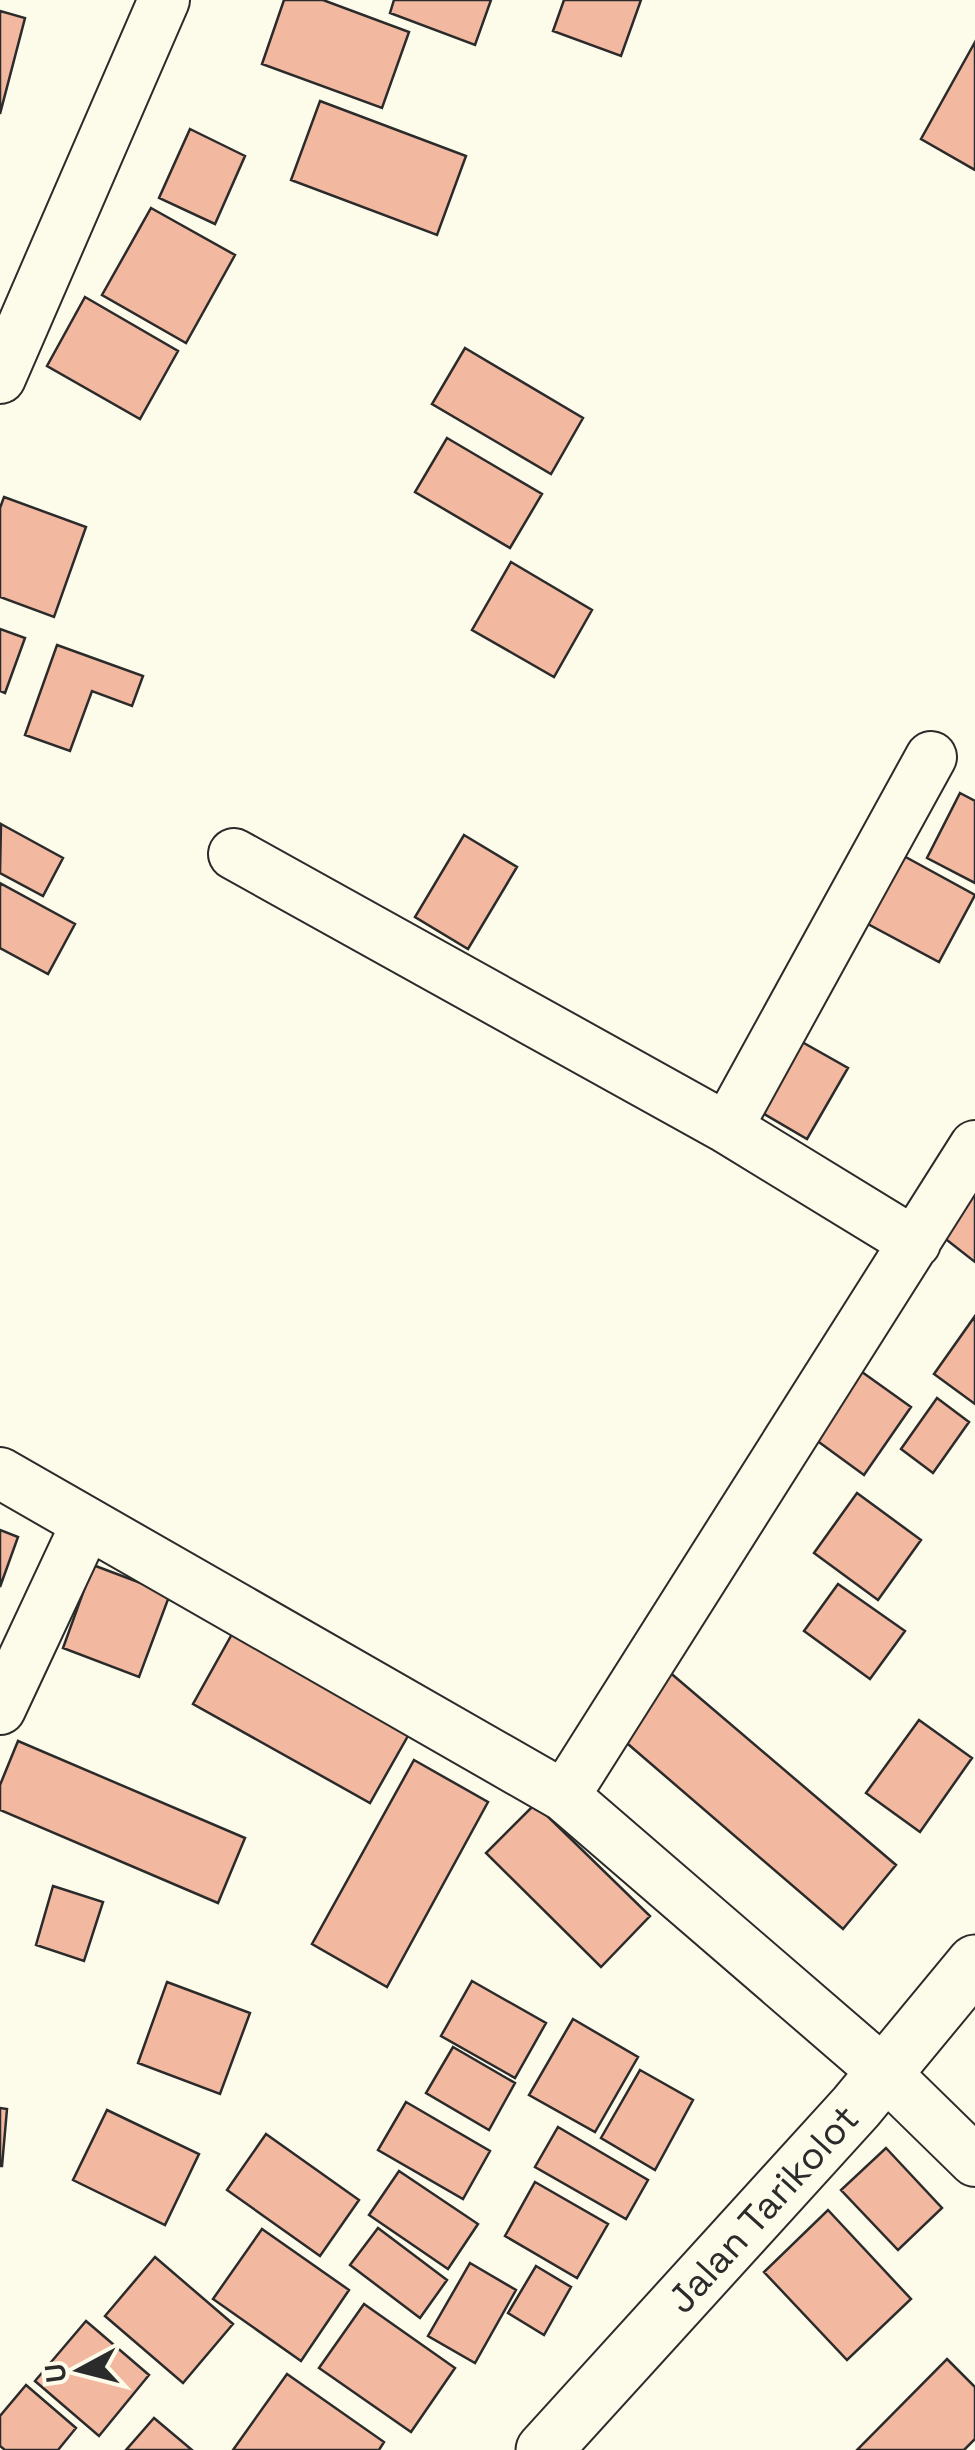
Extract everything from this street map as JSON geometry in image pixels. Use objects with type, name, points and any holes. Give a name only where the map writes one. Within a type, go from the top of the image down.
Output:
[{"type":"street","points":[[0,378],[16,292],[164,0]]},
{"type":"street","points":[[726,1128],[931,757]]},
{"type":"street","points":[[234,854],[726,1128],[915,1243]]},
{"type":"street","points":[[564,1796],[975,1146]]},
{"type":"street","points":[[0,1473],[564,1796],[885,2073],[975,2160]]},
{"type":"street","points":[[0,1709],[88,1523]]},
{"type":"street","name":"Jalan Tarikolot","points":[[544,2450],[885,2073],[975,1963]]},
{"type":"building","points":[[284,0],[323,0],[409,32],[382,108],[262,64]]},
{"type":"building","points":[[394,0],[491,0],[475,45],[390,13]]},
{"type":"building","points":[[564,0],[641,0],[621,56],[553,31]]},
{"type":"building","points":[[0,11],[25,18],[0,114]]},
{"type":"building","points":[[975,42],[975,170],[921,139]]},
{"type":"building","points":[[320,101],[466,156],[437,235],[291,180]]},
{"type":"building","points":[[190,129],[245,156],[215,224],[159,198]]},
{"type":"building","points":[[151,208],[235,255],[186,343],[102,295]]},
{"type":"building","points":[[85,297],[178,351],[140,419],[47,366]]},
{"type":"building","points":[[465,348],[583,418],[551,474],[432,404]]},
{"type":"building","points":[[447,438],[542,494],[510,548],[415,492]]},
{"type":"building","points":[[4,497],[86,527],[54,617],[0,597],[0,508]]},
{"type":"building","points":[[511,562],[592,610],[554,677],[472,630]]},
{"type":"building","points":[[0,629],[25,638],[5,693],[0,691]]},
{"type":"building","points":[[57,645],[143,676],[132,706],[92,691],[70,751],[25,735]]},
{"type":"building","points":[[960,793],[975,801],[975,883],[927,858]]},
{"type":"building","points":[[1,824],[63,858],[43,896],[0,873]]},
{"type":"building","points":[[464,835],[517,867],[468,949],[415,917]]},
{"type":"building","points":[[902,855],[975,895],[939,962],[866,923]]},
{"type":"building","points":[[0,883],[75,924],[48,974],[0,948]]},
{"type":"building","points":[[795,1038],[848,1068],[807,1139],[754,1108]]},
{"type":"building","points":[[975,1183],[975,1262],[938,1233]]},
{"type":"building","points":[[975,1316],[975,1404],[934,1374]]},
{"type":"building","points":[[848,1362],[911,1407],[864,1475],[801,1429]]},
{"type":"building","points":[[937,1398],[969,1422],[933,1473],[901,1449]]},
{"type":"building","points":[[857,1493],[921,1540],[878,1600],[814,1553]]},
{"type":"building","points":[[0,1530],[18,1537],[0,1587]]},
{"type":"building","points":[[93,1565],[170,1594],[139,1677],[63,1648]]},
{"type":"building","points":[[838,1584],[905,1631],[870,1679],[804,1631]]},
{"type":"building","points":[[236,1627],[413,1727],[370,1803],[193,1704]]},
{"type":"building","points":[[667,1670],[896,1865],[843,1929],[614,1732]]},
{"type":"building","points":[[919,1720],[972,1758],[920,1832],[866,1793]]},
{"type":"building","points":[[18,1741],[245,1838],[218,1903],[0,1810],[0,1785]]},
{"type":"building","points":[[414,1760],[488,1802],[387,1987],[312,1944]]},
{"type":"building","points":[[535,1804],[650,1916],[601,1967],[486,1853]]},
{"type":"building","points":[[53,1886],[103,1902],[84,1961],[36,1945]]},
{"type":"building","points":[[472,1981],[546,2023],[515,2078],[441,2036]]},
{"type":"building","points":[[167,1982],[250,2013],[220,2094],[138,2063]]},
{"type":"building","points":[[573,2019],[638,2057],[595,2132],[529,2095]]},
{"type":"building","points":[[453,2047],[515,2083],[489,2130],[426,2093]]},
{"type":"building","points":[[640,2070],[693,2100],[655,2170],[601,2138]]},
{"type":"building","points":[[406,2102],[490,2151],[463,2199],[378,2150]]},
{"type":"building","points":[[0,2108],[7,2109],[2,2166],[0,2166]]},
{"type":"building","points":[[107,2110],[199,2154],[165,2225],[73,2180]]},
{"type":"building","points":[[558,2127],[648,2180],[626,2219],[535,2167]]},
{"type":"building","points":[[266,2134],[359,2200],[320,2256],[227,2190]]},
{"type":"building","points":[[886,2148],[942,2208],[898,2250],[841,2190]]},
{"type":"building","points":[[399,2171],[478,2224],[448,2269],[369,2215]]},
{"type":"building","points":[[535,2182],[608,2224],[577,2278],[505,2236]]},
{"type":"building","points":[[828,2210],[911,2299],[847,2360],[764,2272]]},
{"type":"building","points":[[378,2228],[447,2280],[420,2318],[350,2265]]},
{"type":"building","points":[[262,2229],[349,2290],[301,2361],[213,2299]]},
{"type":"building","points":[[155,2257],[233,2324],[183,2383],[105,2316]]},
{"type":"building","points":[[470,2263],[516,2290],[475,2363],[428,2336]]},
{"type":"building","points":[[536,2266],[571,2287],[544,2335],[508,2313]]},
{"type":"building","points":[[364,2304],[455,2368],[411,2432],[319,2368]]},
{"type":"building","points":[[86,2321],[149,2375],[99,2436],[35,2381]]},
{"type":"building","points":[[947,2359],[975,2387],[975,2439],[964,2450],[857,2450]]},
{"type":"building","points":[[287,2374],[384,2442],[379,2450],[233,2450]]},
{"type":"building","points":[[26,2385],[76,2428],[58,2450],[5,2450],[0,2446],[0,2416]]},
{"type":"building","points":[[154,2418],[192,2450],[126,2450]]}]
